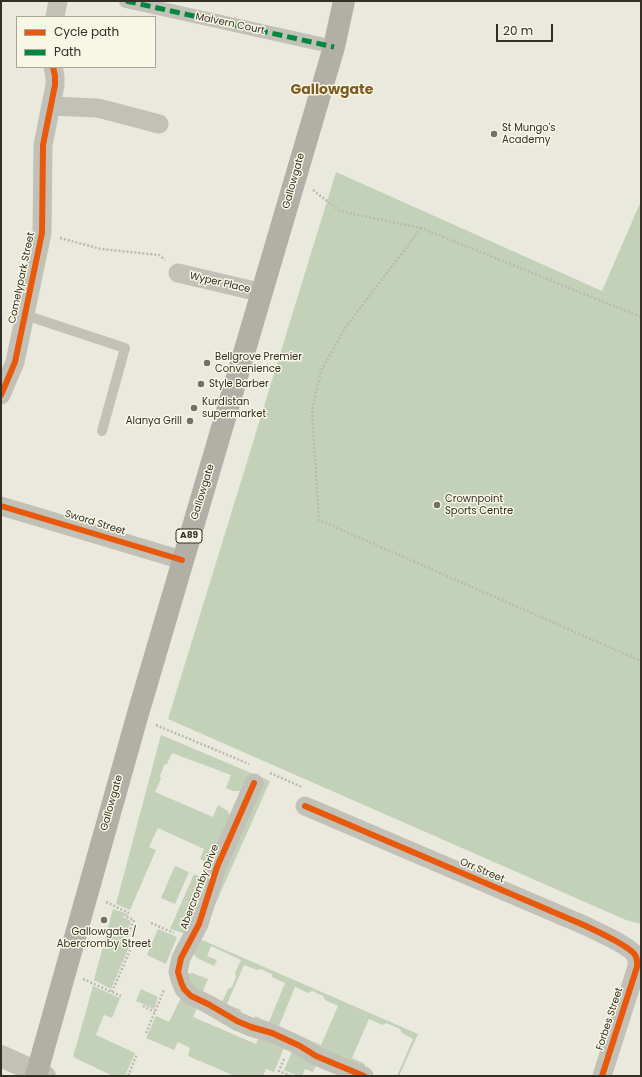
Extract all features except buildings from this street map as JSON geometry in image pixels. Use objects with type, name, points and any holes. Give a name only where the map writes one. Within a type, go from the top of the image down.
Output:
[{"type":"main road","name":"Gallowgate","points":[[39,1075],[87,893],[137,716],[182,560],[263,293],[295,177],[334,47],[344,1]]},
{"type":"street","points":[[55,16],[58,1]]},
{"type":"street","name":"Malvern Court","points":[[126,1],[334,47]]},
{"type":"street","name":"Comelypark Street","points":[[1,395],[14,362],[42,234],[43,145],[55,85],[53,68]]},
{"type":"street","points":[[51,106],[98,108],[158,124]]},
{"type":"street","name":"Wyper Place","points":[[178,273],[263,293]]},
{"type":"street","name":"Sword Street","points":[[1,506],[182,560]]},
{"type":"street","name":"Abercromby Drive","points":[[179,978],[178,966],[184,950],[199,924],[218,867],[258,774]]},
{"type":"street","name":"Orr Street","points":[[305,806],[586,926],[638,956]]},
{"type":"street","name":"Forbes Street","points":[[602,1076],[638,956]]},
{"type":"street","points":[[179,978],[187,993],[195,999],[208,1004],[243,1024],[272,1033],[300,1046],[316,1056],[364,1076]]},
{"type":"street","points":[[1,1056],[39,1075]]},
{"type":"lane","points":[[25,315],[124,348],[102,432]]},
{"type":"path","points":[[295,177],[340,211],[421,228],[641,317]]},
{"type":"path","points":[[421,228],[346,328],[321,371],[312,410],[319,520],[641,661]]},
{"type":"path","points":[[42,234],[101,249],[159,255],[178,273]]},
{"type":"path","points":[[137,716],[258,774],[311,791],[305,806]]},
{"type":"path","points":[[87,893],[128,912],[125,916],[134,920],[124,944]]},
{"type":"path","points":[[151,923],[189,940]]},
{"type":"path","points":[[112,992],[130,950]]},
{"type":"path","points":[[66,971],[121,996]]},
{"type":"path","points":[[146,1034],[166,985],[170,981],[179,978]]},
{"type":"path","points":[[142,1006],[155,1012]]},
{"type":"path","points":[[132,1076],[128,1075],[137,1054]]},
{"type":"green space","name":"Crownpoint Sports Centre","points":[[336,172],[602,291],[641,201],[641,924],[626,920],[168,719]]},
{"type":"green space","points":[[161,735],[270,781],[200,939],[418,1034],[399,1076],[397,1076],[413,1039],[402,1033],[400,1029],[386,1023],[383,1025],[369,1019],[352,1058],[365,1064],[365,1067],[352,1066],[306,1041],[307,1039],[321,1045],[338,1006],[325,1000],[323,996],[312,991],[308,993],[295,987],[279,1026],[254,1019],[255,1016],[269,1022],[285,983],[272,977],[272,974],[244,965],[227,1004],[241,1010],[240,1013],[194,990],[188,974],[192,973],[208,979],[202,993],[222,1002],[228,989],[232,987],[236,977],[235,973],[241,960],[211,946],[207,956],[217,960],[214,966],[197,958],[193,953],[240,791],[233,791],[226,788],[231,775],[172,753],[167,764],[164,765],[160,776],[161,779],[155,792],[213,817],[218,805],[228,811],[231,819],[209,873],[201,871],[205,862],[200,859],[204,849],[158,828],[149,847],[156,850],[130,910],[116,904]]},
{"type":"green space","points":[[175,866],[189,872],[175,904],[161,898]]},
{"type":"green space","points":[[194,874],[207,880],[198,909],[185,933],[183,933],[170,929]]},
{"type":"green space","points":[[113,909],[125,913],[123,917],[131,921],[121,944],[129,947],[111,989],[94,980]]},
{"type":"green space","points":[[158,929],[177,937],[166,964],[147,955]]},
{"type":"green space","points":[[93,986],[120,998],[112,1018],[104,1015],[96,1035],[135,1053],[125,1076],[113,1076],[73,1057]]},
{"type":"green space","points":[[141,989],[158,997],[154,1009],[136,1001]]},
{"type":"green space","points":[[182,996],[198,1005],[193,1017],[256,1044],[260,1035],[284,1048],[274,1072],[266,1069],[263,1076],[235,1076],[188,1056],[190,1048],[178,1042],[174,1050],[146,1038],[156,1016],[169,1022]]},
{"type":"green space","points":[[292,1052],[317,1063],[313,1072],[305,1069],[302,1076],[298,1076],[284,1070]]},
{"type":"marked path","points":[[126,1],[334,47]]},
{"type":"cycle path","points":[[1,395],[15,362],[42,233],[43,145],[55,85],[53,68]]},
{"type":"cycle path","points":[[1,506],[182,560]]},
{"type":"cycle path","points":[[254,783],[217,867],[199,924],[181,958],[178,972],[181,982],[184,989],[191,996],[237,1021],[272,1033],[300,1046],[316,1056],[364,1076]]},
{"type":"cycle path","points":[[305,806],[586,926],[632,951],[637,958],[637,967],[602,1076]]},
{"type":"place","name":"St Mungo's Academy","points":[[494,134]]},
{"type":"place","name":"Bellgrove Premier Convenience","points":[[207,363]]},
{"type":"place","name":"Style Barber","points":[[201,384]]},
{"type":"place","name":"Kurdistan supermarket","points":[[194,408]]},
{"type":"place","name":"Alanya Grill","points":[[190,421]]},
{"type":"place","name":"Crownpoint Sports Centre","points":[[437,505]]},
{"type":"place","name":"Gallowgate / Abercromby Street","points":[[104,920]]},
{"type":"district","name":"Gallowgate","points":[[332,90]]}]
